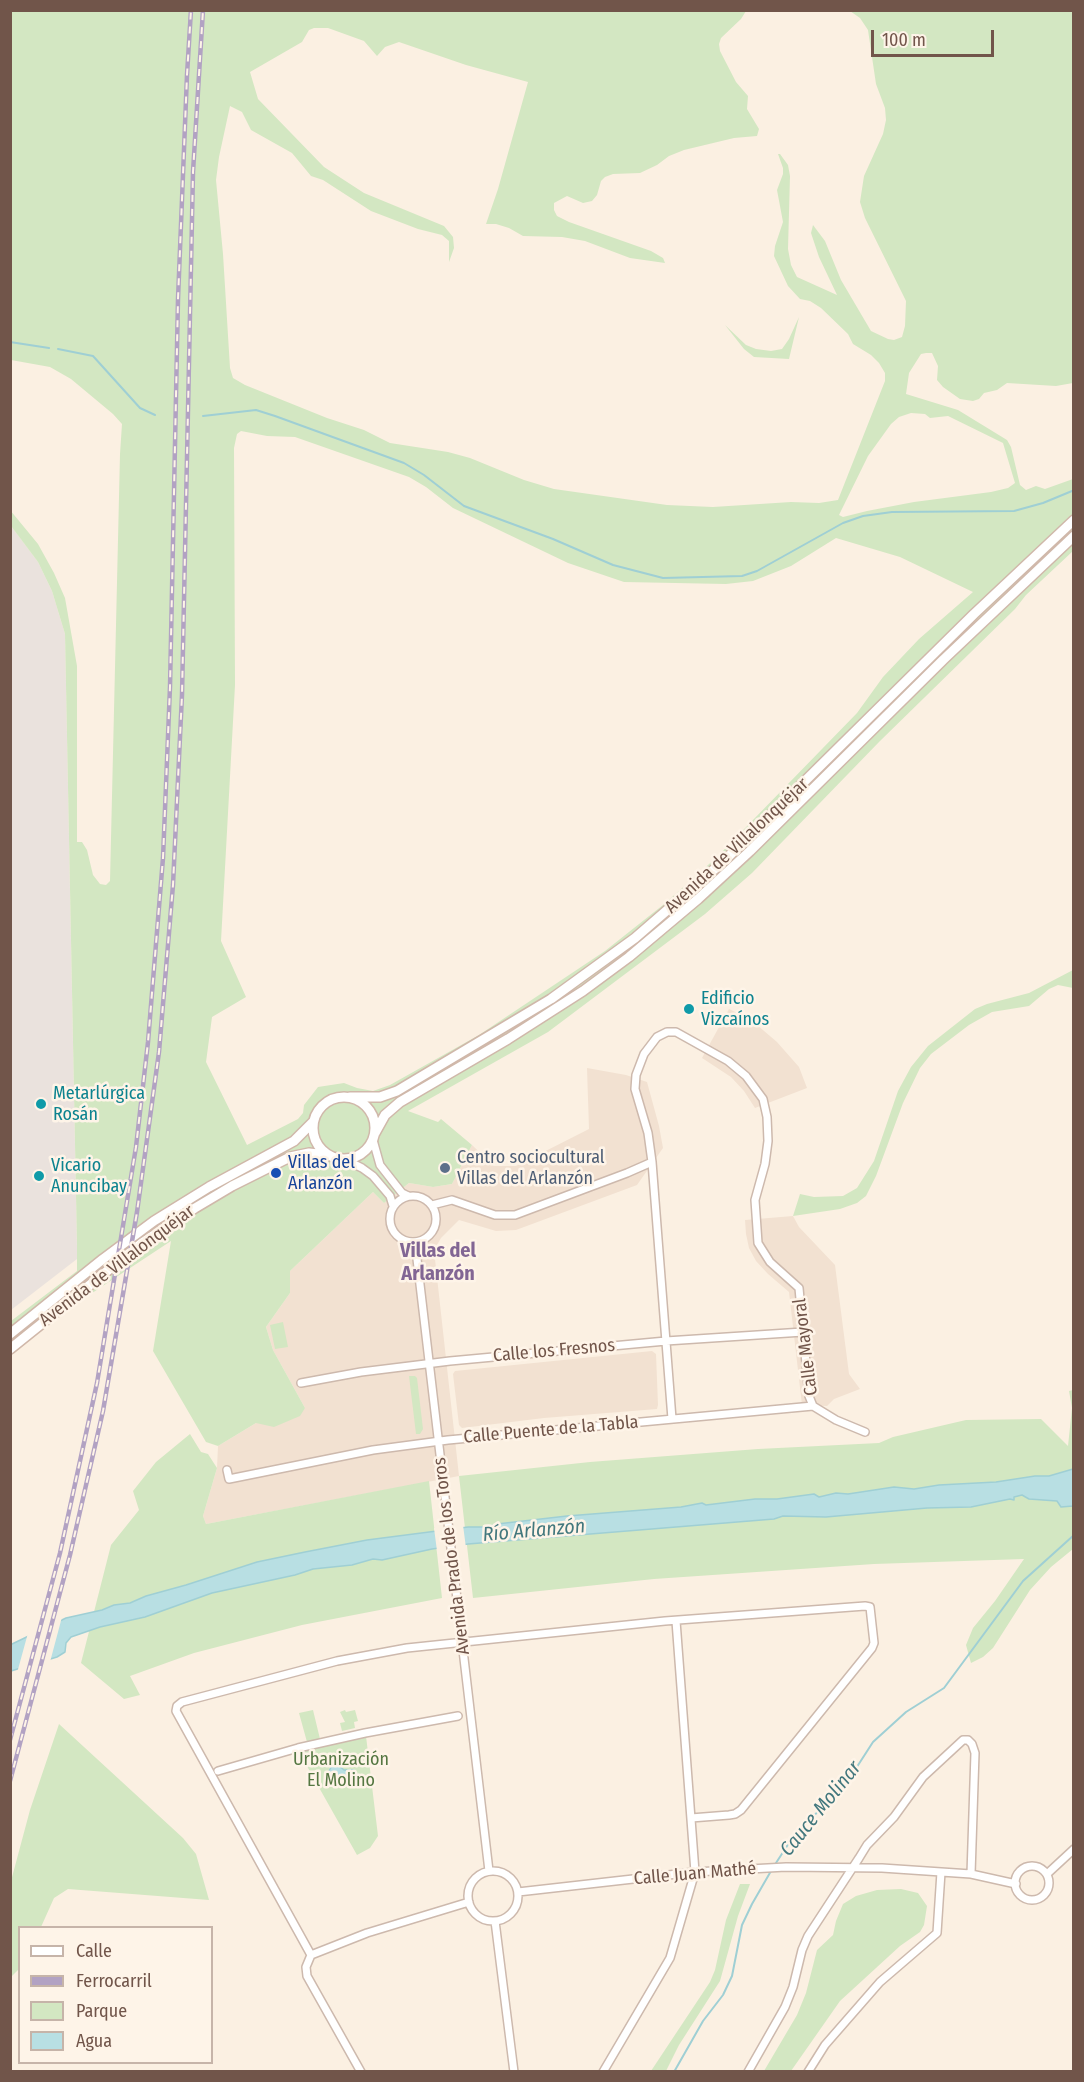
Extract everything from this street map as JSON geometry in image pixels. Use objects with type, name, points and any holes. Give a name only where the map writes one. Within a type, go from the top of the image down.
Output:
[{"type":"street","name":"Avenida de Villalonquéjar","points":[[350,1097],[380,1096],[398,1091],[523,1017],[585,976],[635,938],[725,860],[974,614],[1074,520]]},
{"type":"street","name":"Avenida de Villalonquéjar","points":[[374,1136],[385,1115],[400,1102],[508,1039],[574,997],[629,957],[699,899],[750,852],[990,615],[1074,537]]},
{"type":"street","name":"Calle Mayoral","points":[[652,1162],[648,1133],[635,1089],[636,1075],[644,1054],[657,1037],[671,1031],[728,1061],[746,1076],[763,1100],[766,1108],[768,1141],[765,1164],[755,1200],[758,1243],[770,1262],[799,1288],[809,1396],[813,1406],[836,1420],[865,1432]]},
{"type":"street","points":[[340,1096],[350,1097],[360,1100],[367,1106],[375,1123],[374,1136],[380,1165],[402,1193],[421,1197],[432,1206],[435,1212],[435,1226],[427,1237],[415,1242],[406,1241],[395,1233],[390,1220],[393,1206],[390,1196],[373,1176],[344,1159],[327,1155],[315,1140],[313,1122],[323,1104],[340,1096]]},
{"type":"street","name":"Avenida de Villalonquéjar","points":[[10,1334],[154,1221],[217,1182],[290,1143],[313,1122]]},
{"type":"street","points":[[344,1159],[361,1154],[374,1136]]},
{"type":"street","name":"Avenida de Villalonquéjar","points":[[10,1348],[134,1249],[195,1208],[232,1186],[290,1157],[309,1153],[327,1155]]},
{"type":"street","points":[[432,1206],[452,1200],[495,1215],[515,1215],[652,1162],[672,1419]]},
{"type":"street","points":[[393,1206],[408,1196]]},
{"type":"street","name":"Avenida Prado de los Toros","points":[[415,1242],[489,1870]]},
{"type":"street","name":"Calle los Fresnos","points":[[308,1391],[304,1383],[361,1372],[666,1341],[803,1332]]},
{"type":"street","name":"Calle Puente de la Tabla","points":[[227,1470],[229,1479],[373,1450],[438,1441],[813,1406]]},
{"type":"street","points":[[361,2072],[307,1976],[309,1958],[176,1712],[177,1706],[182,1702],[337,1661],[407,1648],[676,1621],[865,1606],[871,1609],[874,1643],[741,1810],[729,1815],[691,1818]]},
{"type":"street","points":[[603,2072],[670,1958],[695,1872],[676,1621]]},
{"type":"street","points":[[218,1771],[298,1748],[458,1716]]},
{"type":"street","points":[[748,2072],[785,2007],[808,1936],[867,1845],[894,1817],[923,1777],[963,1740],[968,1740],[972,1744],[975,1753],[971,1874]]},
{"type":"street","points":[[1047,1874],[1074,1849]]},
{"type":"street","name":"Calle Juan Mathé","points":[[518,1892],[695,1872],[783,1867],[853,1867],[971,1874],[1016,1884]]},
{"type":"street","points":[[1027,1867],[1038,1867],[1047,1874],[1049,1879],[1047,1890],[1034,1899],[1020,1894],[1016,1884],[1018,1874],[1027,1867]]},
{"type":"street","points":[[489,1870],[505,1873],[511,1878],[518,1892],[515,1908],[510,1914],[495,1921],[481,1918],[469,1902],[469,1890],[474,1879],[489,1870]]},
{"type":"street","points":[[808,2072],[825,2045],[880,1982],[937,1933],[941,1872]]},
{"type":"street","points":[[309,1958],[367,1933],[469,1902]]},
{"type":"street","points":[[495,1921],[514,2072]]},
{"type":"shaded area","points":[[11,526],[38,562],[52,591],[65,634],[77,1259],[11,1310]]},
{"type":"shaded area","points":[[729,1009],[750,1019],[777,1042],[799,1067],[807,1088],[755,1108],[731,1077],[702,1058]]},
{"type":"shaded area","points":[[587,1068],[626,1075],[647,1082],[663,1148],[637,1185],[516,1230],[496,1231],[459,1220],[441,1238],[434,1250],[459,1476],[206,1524],[203,1516],[217,1468],[218,1446],[256,1423],[305,1408],[273,1350],[266,1327],[290,1293],[290,1271],[373,1192],[384,1203],[409,1183],[433,1187],[452,1184],[472,1145],[494,1166],[516,1166],[589,1129]]},
{"type":"shaded area","points":[[793,1216],[799,1227],[835,1265],[849,1374],[860,1389],[834,1399],[827,1406],[802,1405],[789,1292],[756,1261],[749,1248],[746,1234],[745,1220]]},
{"type":"shaded area","points":[[652,1351],[656,1354],[657,1409],[544,1418],[462,1428],[459,1425],[453,1374],[455,1371]]},
{"type":"green space","points":[[11,11],[746,11],[721,38],[719,44],[720,51],[736,82],[748,96],[747,109],[759,129],[757,136],[734,138],[684,150],[640,173],[613,174],[605,177],[592,201],[583,203],[567,196],[554,203],[557,216],[651,251],[663,258],[665,263],[630,258],[585,241],[562,237],[523,236],[509,228],[486,224],[528,82],[466,65],[399,42],[385,47],[377,56],[364,41],[328,28],[309,30],[302,42],[250,72],[258,99],[324,167],[364,193],[444,226],[453,237],[454,248],[449,262],[449,241],[442,235],[418,229],[371,211],[323,180],[311,176],[292,153],[251,130],[242,112],[230,106],[216,180],[230,368],[233,378],[245,385],[327,418],[364,430],[390,443],[448,452],[470,458],[524,480],[554,489],[667,505],[713,507],[791,502],[819,503],[838,500],[885,381],[885,373],[879,363],[853,344],[848,334],[821,308],[810,301],[800,299],[788,286],[774,256],[783,222],[777,190],[783,168],[778,154],[788,165],[790,176],[788,249],[791,265],[797,277],[837,295],[819,257],[811,233],[813,225],[825,241],[841,280],[871,331],[888,339],[894,340],[902,337],[906,301],[865,218],[860,202],[864,176],[883,134],[886,120],[885,108],[876,84],[868,30],[860,18],[850,11],[1073,11],[1073,383],[1056,386],[1007,383],[997,390],[984,393],[979,399],[973,401],[960,399],[937,380],[938,366],[932,353],[926,353],[921,354],[909,373],[906,394],[958,410],[1007,440],[1011,447],[1020,485],[1026,490],[1036,486],[1045,489],[1073,479],[1073,551],[880,741],[752,873],[705,914],[548,1032],[408,1111],[438,1122],[441,1119],[472,1145],[452,1184],[433,1187],[409,1183],[384,1203],[373,1192],[290,1271],[290,1293],[266,1327],[273,1350],[305,1408],[300,1416],[274,1427],[256,1423],[218,1446],[206,1442],[153,1351],[171,1241],[77,1303],[76,1287],[11,1341],[77,1285],[77,1273],[11,1327],[11,1321],[77,1271],[77,1246],[65,634],[52,591],[38,562],[11,526],[10,510],[38,544],[65,598],[77,666],[77,842],[82,842],[87,850],[93,875],[100,884],[106,885],[110,881],[122,424],[71,379],[50,367],[11,360]],"holes":[[[911,413],[925,414],[930,418],[948,416],[1003,443],[1015,483],[1008,488],[991,492],[914,502],[843,517],[839,515],[868,456],[891,424],[899,417]],[[241,431],[267,436],[295,437],[409,477],[453,508],[568,563],[624,582],[726,584],[753,581],[791,566],[836,538],[900,557],[973,592],[919,639],[883,677],[857,713],[717,857],[663,905],[605,951],[479,1035],[390,1085],[373,1091],[344,1083],[318,1087],[304,1105],[303,1113],[298,1119],[247,1145],[206,1062],[212,1017],[246,997],[221,941],[235,685],[234,448],[237,434]]]},
{"type":"green space","points":[[799,317],[789,359],[754,357],[744,349],[725,325],[746,345],[771,351],[782,349]]},
{"type":"green space","points":[[1073,970],[1073,988],[1058,985],[1049,989],[1029,1006],[992,1012],[969,1025],[931,1054],[920,1068],[903,1103],[876,1176],[866,1196],[857,1203],[840,1209],[793,1216],[800,1194],[814,1197],[843,1196],[857,1188],[874,1161],[898,1091],[911,1067],[928,1046],[975,1009],[1029,993]]},
{"type":"green space","points":[[283,1322],[288,1347],[275,1349],[270,1325]]},
{"type":"green space","points":[[409,1376],[417,1378],[423,1429],[420,1434],[416,1434]]},
{"type":"green space","points":[[1073,1390],[1073,1469],[1070,1470],[1073,1549],[1051,1567],[1030,1590],[993,1648],[983,1657],[971,1663],[966,1645],[973,1628],[1024,1559],[874,1564],[654,1579],[473,1598],[459,1476],[590,1462],[758,1449],[879,1443],[893,1437],[966,1420],[1041,1419],[1068,1446],[1072,1408],[1069,1391]]},
{"type":"green space","points":[[190,1434],[201,1452],[208,1454],[217,1468],[203,1516],[206,1524],[429,1481],[442,1598],[302,1625],[194,1653],[130,1676],[140,1695],[124,1699],[81,1663],[111,1545],[139,1510],[133,1491],[156,1462]]},
{"type":"green space","points":[[313,1710],[320,1739],[307,1742],[299,1713]]},
{"type":"green space","points":[[345,1710],[346,1712],[355,1710],[358,1721],[354,1722],[355,1728],[342,1731],[340,1723],[345,1722],[340,1712]]},
{"type":"green space","points":[[59,1724],[183,1838],[196,1854],[209,1900],[68,1889],[54,1898],[41,1926],[18,1926],[18,1970],[11,1977],[11,1881],[30,1810]]},
{"type":"green space","name":"Urbanización El Molino","points":[[366,1736],[378,1836],[370,1848],[357,1855],[299,1752]]},
{"type":"green space","points":[[740,1884],[750,1884],[738,1916],[720,1981],[679,2045],[666,2071],[651,2071],[710,1982],[715,1970],[726,1920]]},
{"type":"green space","points":[[901,1889],[918,1893],[927,1906],[924,1925],[920,1932],[900,1946],[840,2001],[791,2071],[764,2071],[797,2015],[806,1993],[817,1950],[833,1935],[843,1904],[856,1896],[877,1890]]},
{"type":"water","name":"Río Arlanzón","points":[[1073,1469],[1073,1506],[1061,1507],[1057,1501],[1029,1499],[1022,1495],[1014,1497],[1014,1500],[971,1507],[927,1508],[826,1517],[783,1516],[774,1519],[468,1544],[382,1560],[373,1559],[352,1565],[313,1569],[212,1593],[145,1617],[100,1627],[71,1637],[66,1643],[65,1652],[57,1657],[11,1671],[10,1645],[66,1618],[130,1603],[257,1562],[367,1540],[567,1516],[681,1507],[702,1503],[706,1505],[814,1494],[819,1497],[894,1487],[914,1489],[939,1485],[996,1482],[1049,1476]]},
{"type":"water","points":[[333,1764],[344,1770],[354,1770],[355,1776],[352,1779],[345,1776],[338,1780],[334,1779],[329,1771]]},
{"type":"pier","points":[[463,1525],[466,1548],[437,1551],[434,1528]]},
{"type":"pier","points":[[62,1617],[50,1662],[17,1673],[28,1633]]},
{"type":"waterway","points":[[10,342],[49,348]]},
{"type":"waterway","points":[[58,349],[93,356],[140,408],[155,415]]},
{"type":"waterway","points":[[203,416],[256,410],[275,416],[404,463],[424,475],[464,506],[553,539],[613,565],[663,578],[742,576],[757,571],[843,523],[863,516],[892,512],[1014,511],[1043,503],[1072,491]]},
{"type":"waterway","name":"Cauce Molinar","points":[[774,1866],[789,1843],[810,1819],[842,1790],[873,1742],[906,1712],[944,1688],[1023,1581],[1074,1535]]},
{"type":"waterway","name":"Cauce Molinar","points":[[674,2072],[703,2021],[723,1995],[732,1976],[742,1925],[771,1871]]},
{"type":"railway","points":[[10,1740],[60,1553],[97,1383],[136,1147],[148,1042],[163,858],[170,687],[178,299],[191,10]]},
{"type":"railway","points":[[10,1781],[70,1555],[103,1411],[137,1212],[159,1052],[173,885],[182,695],[193,172],[203,10]]},
{"type":"place","name":"Edificio Vizcaínos","points":[[689,1009]]},
{"type":"place","name":"Metarlúrgica Rosán","points":[[41,1104]]},
{"type":"place","name":"Centro sociocultural Villas del Arlanzón","points":[[445,1168]]},
{"type":"place","name":"Villas del Arlanzón","points":[[276,1173]]},
{"type":"place","name":"Vicario Anuncibay","points":[[39,1176]]},
{"type":"district","name":"Villas del Arlanzón","points":[[438,1262]]}]
